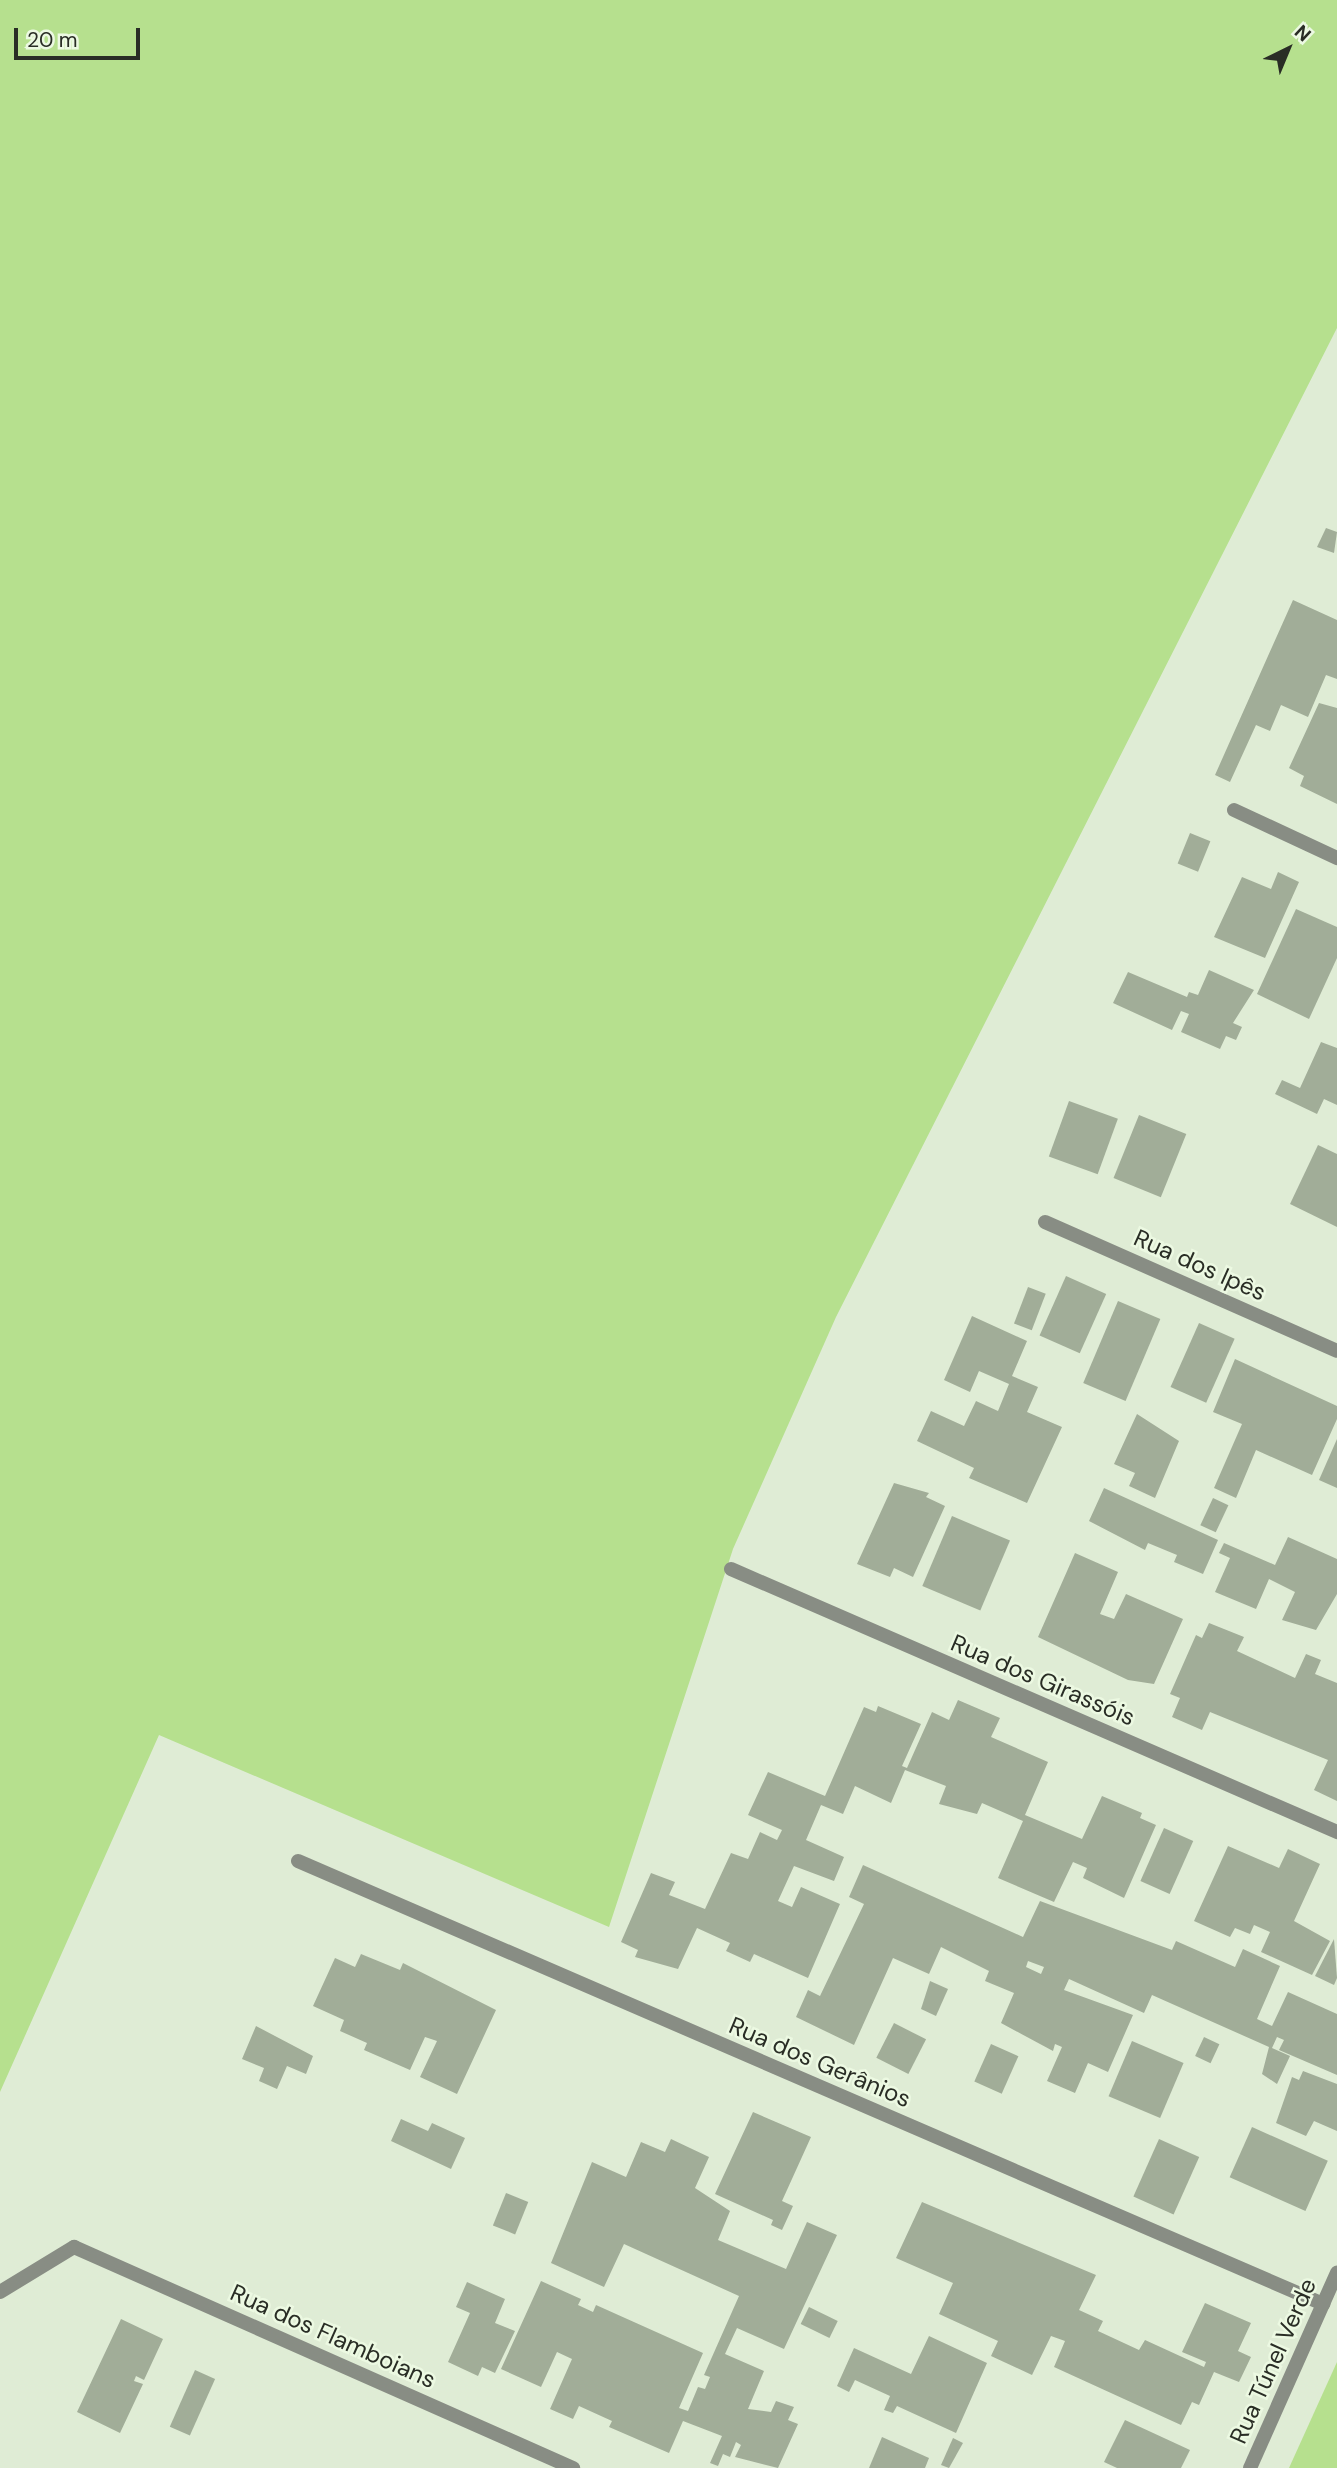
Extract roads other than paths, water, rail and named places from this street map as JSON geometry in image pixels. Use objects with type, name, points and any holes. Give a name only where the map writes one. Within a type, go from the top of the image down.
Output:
[{"type":"street","points":[[1234,810],[1337,859]]},
{"type":"street","name":"Rua dos Ipês","points":[[1045,1222],[1337,1351]]},
{"type":"street","name":"Rua dos Girassóis","points":[[731,1569],[1337,1832]]},
{"type":"street","name":"Rua dos Gerânios","points":[[298,1861],[1323,2304]]},
{"type":"street","name":"Rua dos Flamboians","points":[[0,2292],[74,2246],[573,2468]]},
{"type":"street","name":"Rua Túnel Verde","points":[[1250,2468],[1337,2273]]}]
